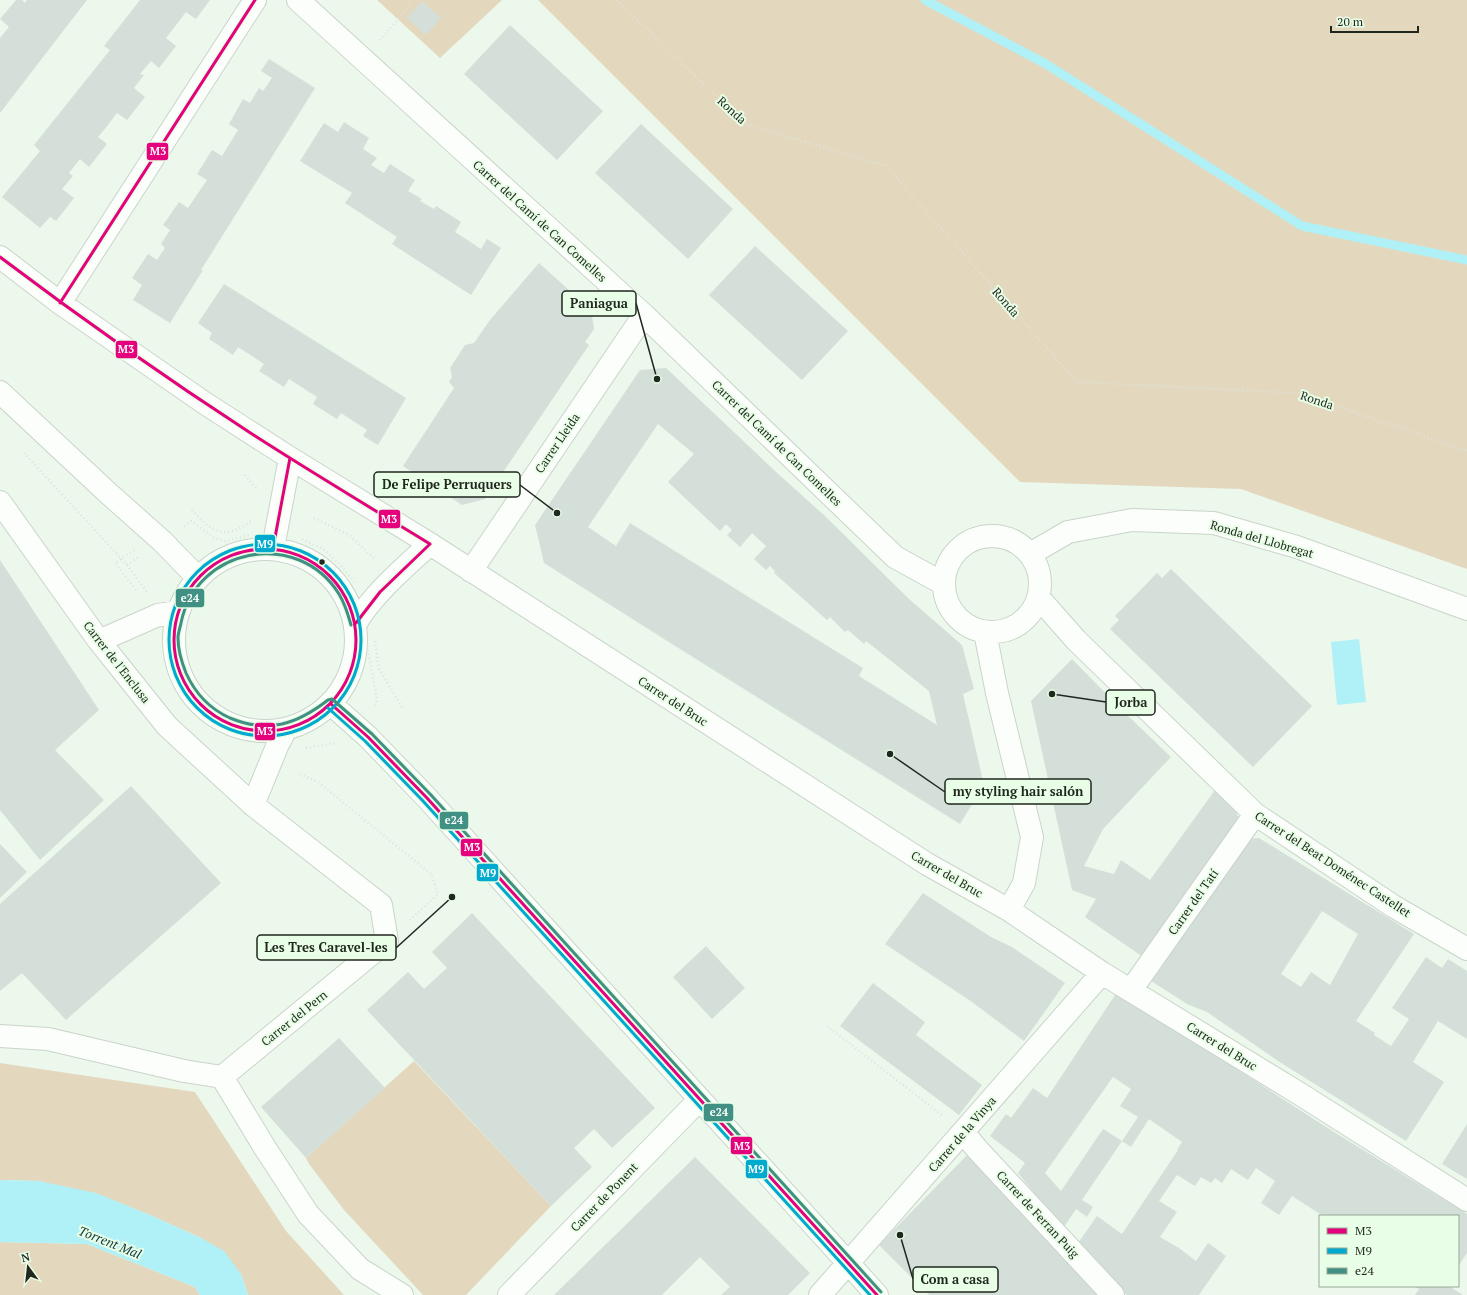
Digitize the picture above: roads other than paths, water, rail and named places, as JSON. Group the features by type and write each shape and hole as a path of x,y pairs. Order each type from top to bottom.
{"street":[{"path":"60,303 256,0"},
{"name":"Carrer del Camí de Can Comelles","path":"298,0 644,315 895,557 944,584"},
{"name":"Carrer del Bruc","path":"0,257 60,303 206,404 290,458 430,544 927,864 1009,910 1102,973 1300,1094 1467,1200"},
{"name":"Carrer Lleida","path":"471,571 644,315"},
{"path":"0,392 108,493 162,541 198,578"},
{"path":"274,542 290,458"},
{"name":"Carrer de l'Enclusa","path":"0,502 99,641 167,726 254,804"},
{"name":"Ronda del Llobregat","path":"1030,554 1068,532 1132,520 1214,523 1297,547 1467,609"},
{"path":"991,536 1006,538 1019,545 1030,554 1040,575 1041,586 1039,598 1031,613 1018,625 1002,632 985,632 968,626 955,616 946,600 944,584 946,569 953,556 964,546 977,539 991,536"},
{"path":"99,641 168,614 198,578 220,560 245,550 274,542 318,564 336,580 359,617 357,652 348,680 331,704 317,716 282,737 254,804"},
{"path":"359,617 380,592 430,544"},
{"name":"Carrer del Beat Doménec Castellet","path":"1039,598 1076,640 1255,814 1393,906 1467,949"},
{"path":"168,614 177,666 189,691 208,711 231,725 282,737"},
{"path":"985,632 997,693 1032,837 1024,883 1009,910"},
{"path":"331,704 368,737 427,798 847,1264 877,1295"},
{"name":"Carrer del Pern","path":"222,1077 387,941 381,905 254,804"},
{"name":"Carrer del Tatí","path":"1131,990 1255,814"},
{"name":"Carrer de la Vinya","path":"820,1295 1102,973"},
{"path":"0,1036 48,1039 184,1071 222,1077 265,1148 308,1214 360,1269 402,1295"},
{"name":"Carrer de Ponent","path":"509,1295 699,1100"},
{"name":"Carrer de Ferran Puig","path":"963,1132 1113,1295"}],"water":[{"path":"1359,639 1366,702 1337,705 1331,642"},
{"name":"Torrent Mal","path":"0,1180 39,1181 96,1193 201,1238 224,1251 241,1274 248,1295 200,1295 195,1287 87,1244 0,1242"}],"waterway":[{"path":"925,0 1046,64 1302,226 1467,260"}],"place":[{"name":"Paniagua","path":"657,379"},
{"name":"De Felipe Perruquers","path":"557,513"},
{"name":"Jorba","path":"1052,694"},
{"name":"my styling hair salón","path":"890,754"},
{"name":"Les Tres Caravel-les","path":"452,897"},
{"name":"Com a casa","path":"900,1235"}]}
